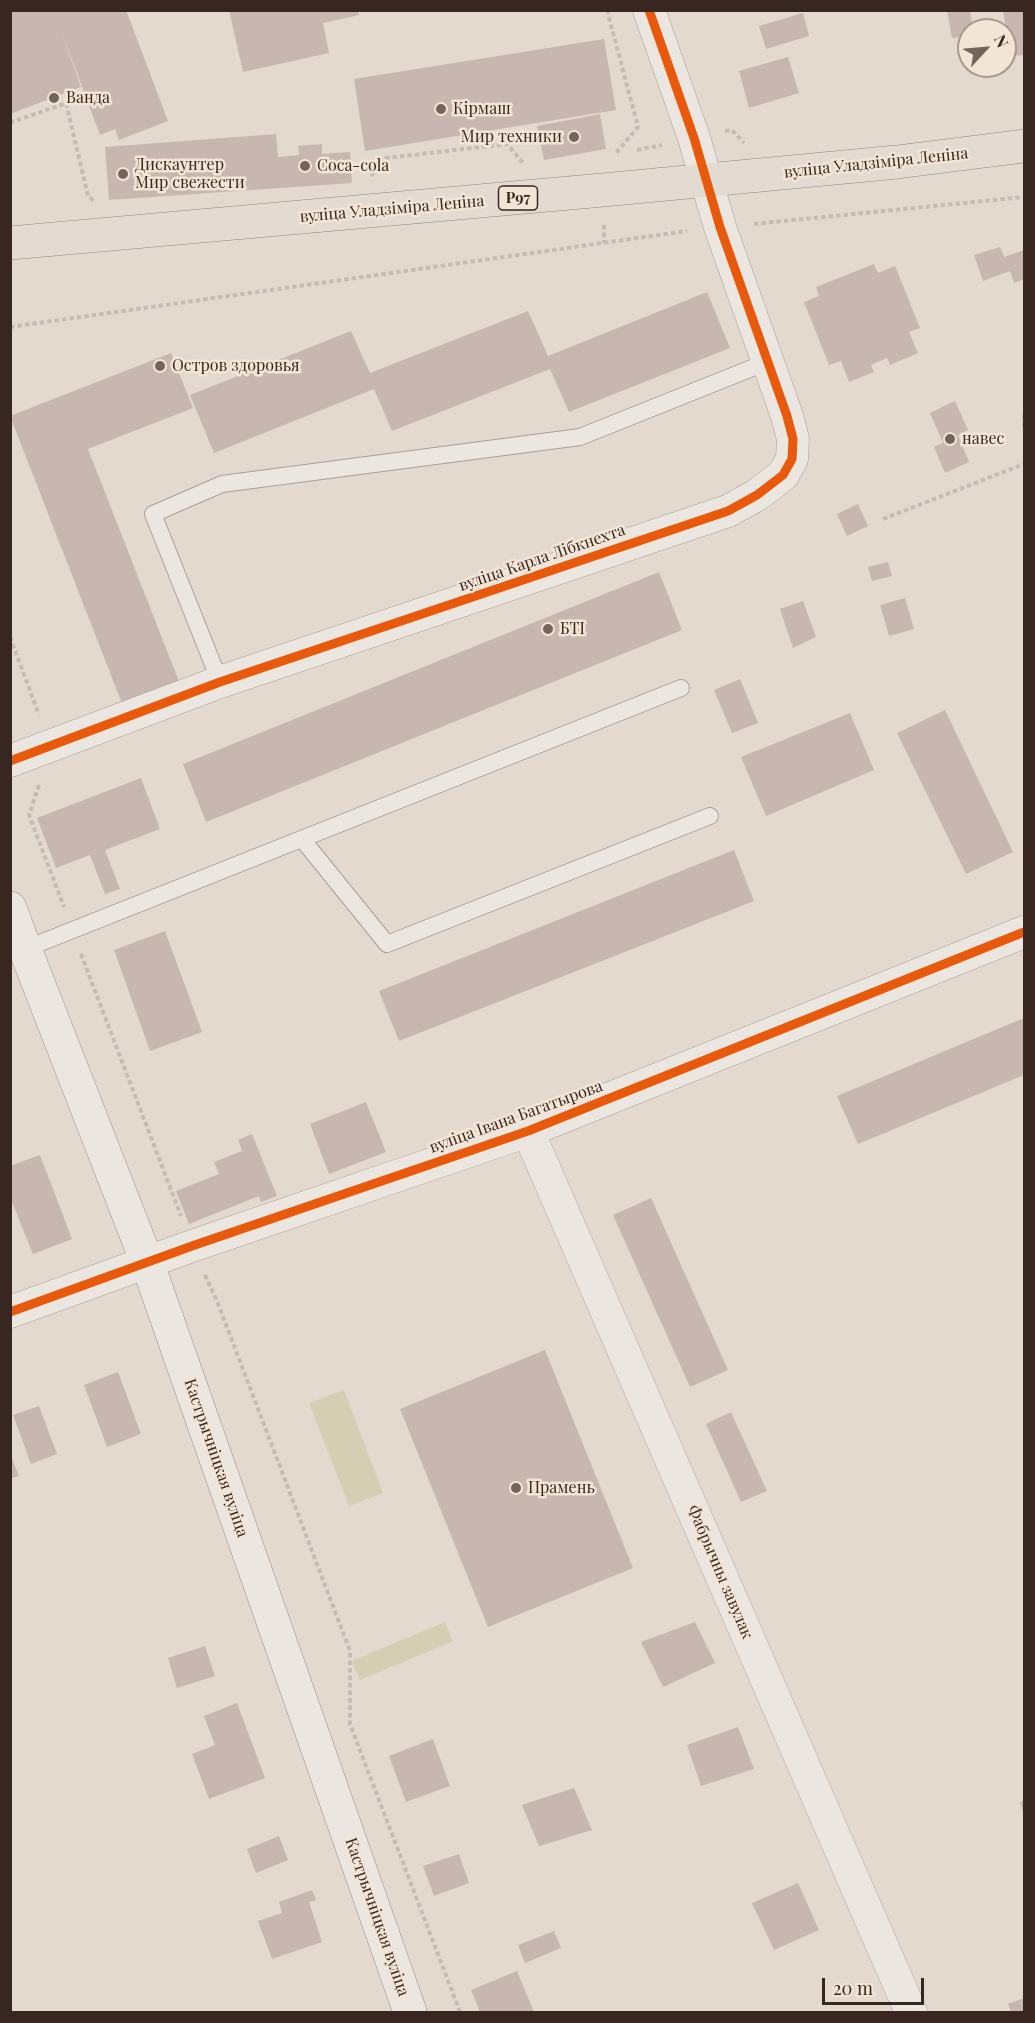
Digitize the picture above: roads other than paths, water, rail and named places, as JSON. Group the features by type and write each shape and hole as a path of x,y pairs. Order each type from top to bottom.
{"main road":[{"name":"вуліца Уладзіміра Леніна","path":"10,243 897,162 1024,146"},
{"name":"Кастрычніцкая вуліца","path":"10,908 147,1262 410,2013"}],"street":[{"name":"вуліца Карла Лібкнехта","path":"10,761 220,682 728,511 757,495 783,475 792,459 793,439 787,416 720,227 694,138 649,10"},
{"name":"вуліца Івана Багатырова","path":"10,1312 192,1246 528,1131 1024,932"},
{"name":"Фабрычны завулак","path":"528,1131 911,2013"}],"lane":[{"path":"220,682 153,514 222,484 580,437 767,362"},
{"path":"25,949 681,688"},
{"path":"302,839 387,944 710,816"}],"place":[{"name":"Ванда","path":"54,98"},
{"name":"Кірмаш","path":"441,109"},
{"name":"Мир техники","path":"574,137"},
{"name":"Coca-cola","path":"305,166"},
{"name":"Дискаунтер Мир свежести","path":"123,174"},
{"name":"Остров здоровья","path":"160,366"},
{"name":"навес","path":"950,439"},
{"name":"БТІ","path":"548,629"},
{"name":"Прамень","path":"516,1488"}]}
